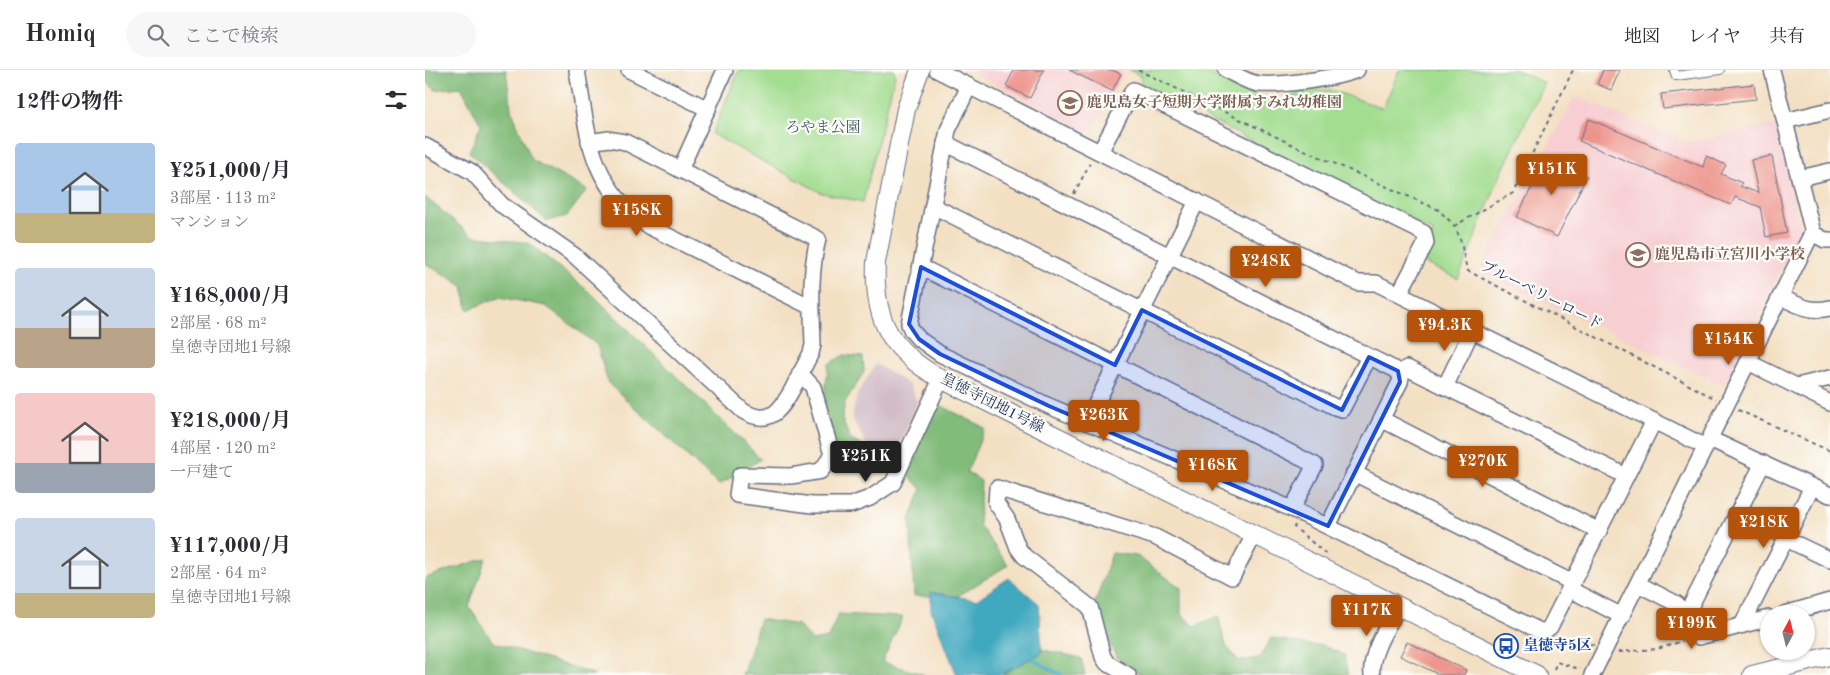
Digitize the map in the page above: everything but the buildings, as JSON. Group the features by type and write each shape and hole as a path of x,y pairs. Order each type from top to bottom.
{"street":[{"path":"577,70 589,142 601,176 611,193 634,217 648,226 811,307"},
{"path":"629,70 708,108"},
{"path":"680,170 725,70"},
{"name":"皇徳寺団地1号線","path":"920,70 906,109 876,262 875,282 881,317 888,332 907,357 941,379 1537,675"},
{"path":"937,70 1358,283 1376,283 1654,421 1763,464 1830,495"},
{"path":"1226,70 1259,84 1285,83 1347,74 1357,70"},
{"path":"1593,675 1597,648 1622,616 1812,233 1813,229 1772,70"},
{"path":"969,86 948,130 909,324 919,339 940,354 1049,406 1295,516 1327,526 1541,631 1551,627 1654,421"},
{"path":"1098,151 1133,90 1424,233 1427,244 1399,294"},
{"path":"1785,121 1830,110"},
{"path":"425,146 472,172 501,205 575,256 743,411 759,418 777,413 811,353 813,345 811,307 813,259 817,239 625,142 609,140 589,142"},
{"path":"945,143 1398,371 1400,382 1327,526"},
{"path":"1800,178 1830,171"},
{"path":"1087,422 1197,201"},
{"path":"933,206 1342,409 1369,357"},
{"path":"1812,233 1825,240 1830,240"},
{"path":"921,267 1315,465 1295,516"},
{"path":"1780,297 1806,309 1822,310 1830,308"},
{"path":"1445,387 1472,330"},
{"path":"1748,362 1830,403"},
{"path":"1399,374 1407,368 1627,476"},
{"path":"800,373 813,387 833,456 821,470 791,476 740,475 737,495 812,505 851,505 870,498 893,483 941,379"},
{"path":"1797,386 1830,378"},
{"path":"1381,419 1599,531"},
{"path":"1685,617 1763,464"},
{"path":"1354,473 1571,586 1622,616"},
{"path":"1742,625 1812,487"},
{"path":"1128,675 1107,663 1103,657 1090,607 1024,556 1018,548 1007,519 996,503 997,488 1155,537 1233,577 1255,534"},
{"path":"1785,539 1830,560"},
{"path":"1638,584 1677,604 1695,635 1699,637 1760,620"},
{"path":"1815,605 1830,601"},
{"path":"1372,675 1372,662 1376,651 1399,606"},
{"path":"1752,675 1830,656"}],"lane":[{"path":"1674,70 1676,76 1720,70"}],"path":[{"name":"ブルーベリーロード","path":"1138,70 1293,145 1439,210 1454,226 1461,242 1464,261 1468,271 1727,405 1830,451"},
{"path":"1454,226 1513,193 1573,70"},
{"path":"1069,206 1098,151"},
{"path":"1295,516 1294,527 1325,552 1327,556"},
{"path":"1587,652 1597,648"},
{"path":"1554,669 1557,662 1579,669 1583,661"}],"highlighted area":[{"path":"921,267 1115,365 1142,310 1342,410 1369,357 1398,371 1400,382 1328,526 1049,406 940,354 919,339 909,324"}],"shaded area":[{"name":"鹿児島女子短期大学附属すみれ幼稚園","path":"968,70 1118,70 1124,73 1091,133"},
{"name":"鹿児島市立宮川小学校","path":"1579,98 1678,139 1692,142 1772,124 1778,130 1799,229 1796,239 1724,386 1479,271 1573,100"},
{"path":"876,364 910,385 917,403 894,459 866,444 852,418 857,394"}],"green space":[{"path":"425,70 506,70 511,109 532,160 587,190 567,216 547,221 469,152 481,125 461,87 435,90 425,80"},
{"name":"ろやま公園","path":"739,70 894,70 895,75 863,202 822,193 712,134"},
{"path":"1129,70 1200,70 1280,107 1301,90 1331,90 1383,108 1399,70 1516,70 1544,83 1500,176 1458,279 1424,263 1433,232 1345,190 1140,83 1142,76"},
{"path":"425,197 472,236 529,243 593,295 761,459 719,485 608,383 597,345 546,306 499,297 468,310 463,286 425,263"},
{"path":"844,355 863,357 864,372 845,402 842,419 850,439 890,461 886,469 833,448 825,416 826,387 829,364"},
{"path":"938,404 985,428 967,472 981,481 979,525 1008,565 958,596 914,596 910,520 922,489 902,470"},
{"path":"1112,553 1137,556 1181,588 1181,614 1195,626 1218,616 1226,646 1239,661 1260,658 1271,638 1309,645 1322,645 1344,655 1348,675 1142,675 1117,658 1093,609"},
{"path":"486,558 469,607 493,642 596,675 425,675 425,578"},
{"path":"838,614 903,617 882,662 925,675 742,675 760,619 798,625 812,641 828,638"},
{"path":"1040,649 1081,658 1085,675 1002,675"}],"water":[{"path":"1009,578 1039,604 1042,653 1000,675 957,675 931,610 931,592 976,600"}],"waterway":[{"path":"1029,657 1061,675"}],"place":[{"name":"鹿児島女子短期大学附属すみれ幼稚園","path":"1070,103"},
{"name":"鹿児島市立宮川小学校","path":"1638,255"},
{"name":"皇徳寺5区","path":"1506,646"}]}
